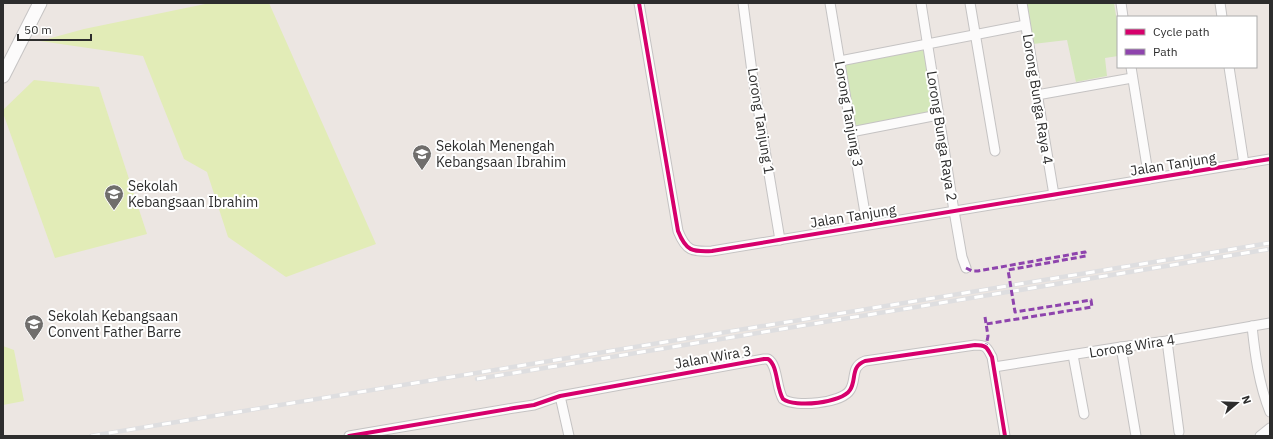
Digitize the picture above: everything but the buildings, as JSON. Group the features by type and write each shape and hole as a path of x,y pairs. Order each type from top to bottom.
{"main road":[{"path":"3,76 40,3"}],"street":[{"name":"Jalan Tanjung","path":"639,3 678,231 686,246 691,250 698,252 780,240 1270,159"},
{"name":"Lorong Tanjung 1","path":"743,3 752,72 780,240"},
{"name":"Lorong Tanjung 3","path":"830,3 867,225"},
{"name":"Lorong Bunga Raya 2","path":"921,3 954,211 962,257 966,268"},
{"path":"970,3 995,152"},
{"name":"Lorong Bunga Raya 4","path":"1022,3 1054,195"},
{"path":"1121,3 1123,16"},
{"path":"1220,3 1222,16"},
{"path":"840,61 1025,25"},
{"path":"1131,68 1149,179"},
{"path":"1230,68 1244,164"},
{"path":"1037,95 1132,78"},
{"path":"851,132 938,115"},
{"name":"Lorong Wira 4","path":"994,367 1270,323"},
{"path":"1252,326 1259,372 1265,400 1270,412"},
{"path":"1167,340 1179,432"},
{"name":"Jalan Wira 3","path":"350,436 521,407 560,396 768,359 773,364 779,390 783,399 792,403 807,404 836,399 848,393 851,389 859,363 982,345 986,346 992,358 1005,436"},
{"path":"1121,347 1136,436"},
{"path":"1073,355 1084,414"},
{"path":"560,396 569,436"},
{"path":"1260,436 1270,428"}],"green space":[{"path":"210,3 269,3 376,244 286,277 228,237 207,172 184,159 143,56 40,41 84,29"},
{"path":"1026,3 1114,3 1117,22 1117,56 1105,58 1107,76 1076,82 1067,40 1033,44"},
{"path":"924,50 934,112 856,128 845,64"},
{"path":"34,80 99,87 147,234 55,258 3,113 3,110"},
{"path":"3,346 14,350 24,401 3,405"}],"railway":[{"path":"91,436 1270,243"},
{"path":"477,379 1270,249"}],"marked path":[{"path":"966,268 972,271 978,271 1085,252 1086,256 1008,270 1015,312 1091,300 1092,307 986,324"},
{"path":"985,317 988,336 986,346"}],"cycle path":[{"path":"639,3 678,231 684,243 690,249 712,251 1270,159"},
{"path":"349,436 534,405 560,396 764,359 768,359 774,366 779,389 783,399 789,402 797,403 818,403 838,398 850,390 857,367 865,361 975,345 986,348 992,357 1005,436"}],"place":[{"name":"Sekolah Menengah Kebangsaan Ibrahim","path":"422,171"},
{"name":"Sekolah Kebangsaan Ibrahim","path":"114,211"},
{"name":"Sekolah Kebangsaan Convent Father Barre","path":"34,341"}]}
